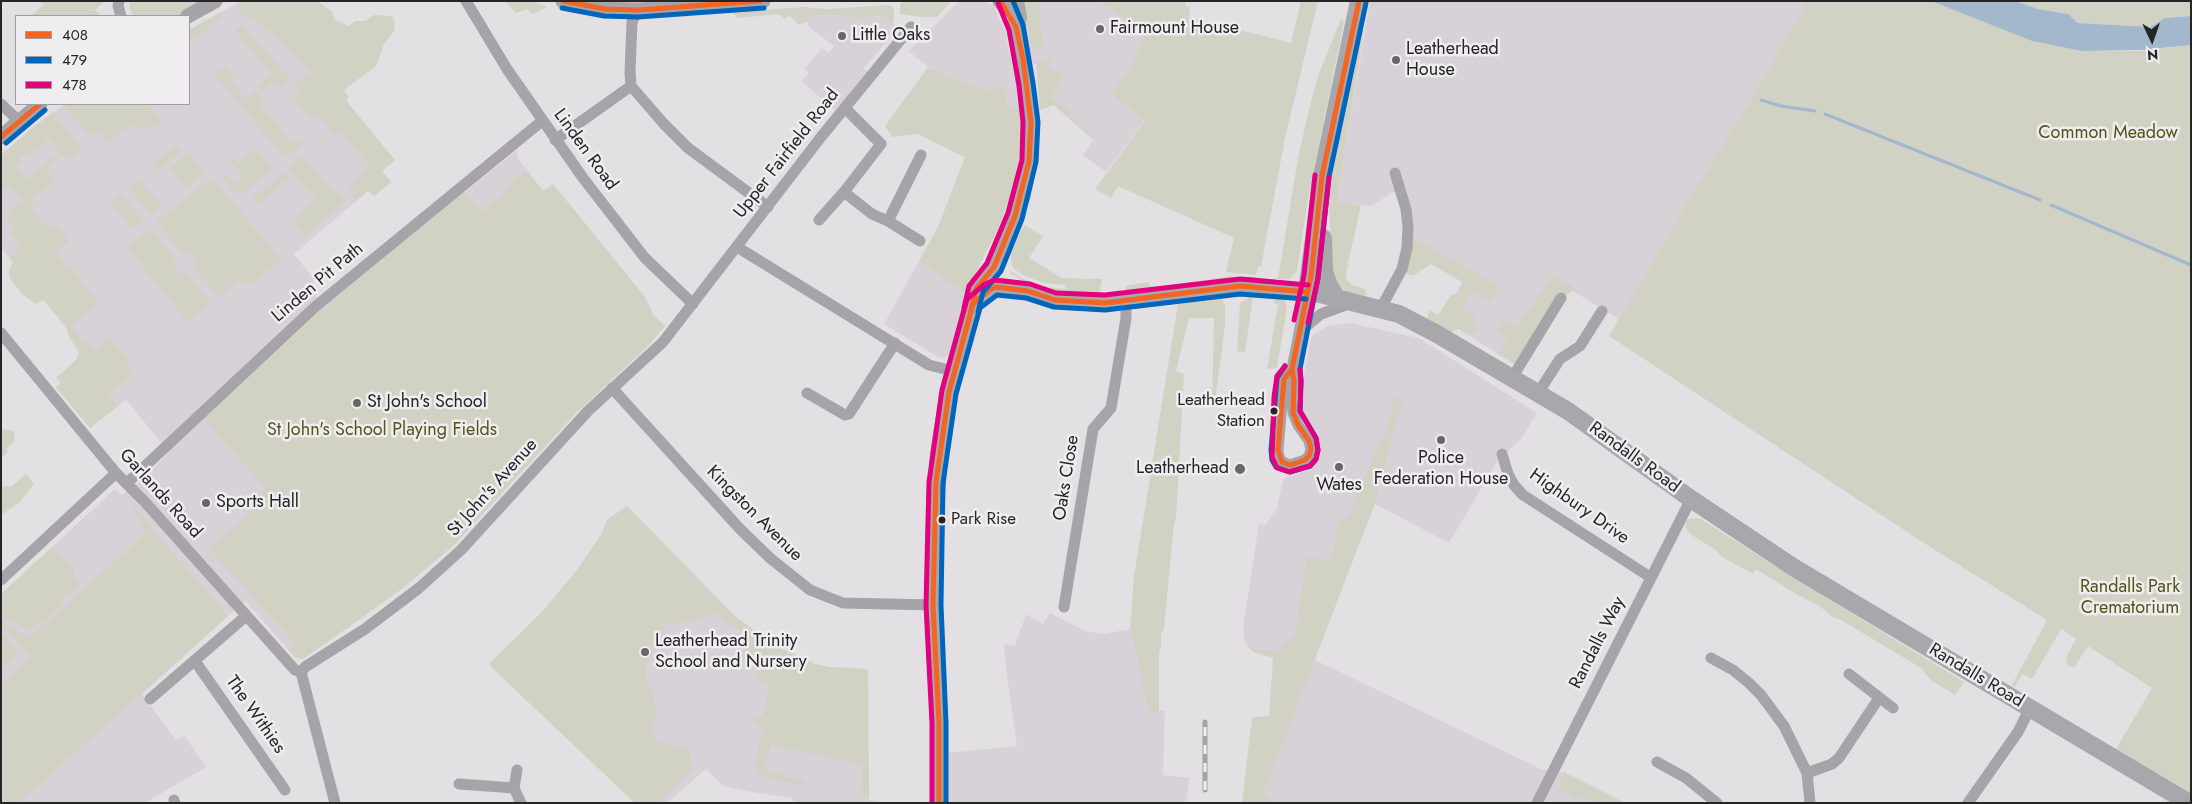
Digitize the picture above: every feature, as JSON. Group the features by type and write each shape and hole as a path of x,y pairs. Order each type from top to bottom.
{"main road":[{"path":"190,15 215,1"},
{"path":"563,1 605,9 638,10 763,1"},
{"path":"1307,292 1318,201 1359,1"},
{"path":"939,803 939,723 933,605 936,482 944,420 953,371 976,289 994,267 1021,198 1029,161 1031,122 1016,27 1018,17 1006,3"},
{"path":"1,137 39,105"},
{"path":"1318,201 1322,221 1324,271 1329,286 1345,300"},
{"name":"Randalls Road","path":"998,256 999,265 1003,272 1028,291"},
{"name":"Randalls Road","path":"973,304 989,290 996,287 1028,291 1055,300 1070,302 1126,302 1240,286 1307,292 1381,308 1414,321 1538,393 1582,421 1691,499 1793,567 2189,803"}],"street":[{"path":"120,1 118,6 121,15"},
{"name":"Linden Road","path":"466,1 555,140 645,258 692,304"},
{"path":"638,10 632,22 631,86 688,148 768,206"},
{"name":"Upper Fairfield Road","path":"692,304 845,108 912,27"},
{"path":"555,140 631,86"},
{"path":"1,104 19,121"},
{"path":"819,220 844,192 881,144 845,108"},
{"name":"Linden Pit Path","path":"126,483 316,306 542,121"},
{"path":"888,221 921,155"},
{"path":"1381,308 1402,269 1407,248 1408,228 1406,209 1395,173"},
{"path":"844,192 872,214 888,221 920,241"},
{"path":"737,247 929,365 953,371"},
{"path":"1292,369 1284,379 1278,450 1278,457 1282,462 1290,465 1305,460 1309,456 1311,449 1309,441 1298,425 1293,413 1292,401 1294,381 1292,369 1307,292"},
{"path":"1512,378 1561,298"},
{"path":"1299,332 1321,314 1345,300"},
{"name":"Oaks Close","path":"1064,607 1093,429 1111,408 1126,318 1126,302"},
{"name":"St John's Avenue","path":"301,672 365,629 420,588 460,550 550,451 612,388 663,342 692,304"},
{"path":"1538,393 1560,359 1580,346 1602,311"},
{"name":"Garlands Road","path":"1,333 116,473 295,670 301,672"},
{"path":"807,393 845,415 849,414 895,343"},
{"name":"Kingston Avenue","path":"612,388 740,529 770,558 810,590 843,603 933,605"},
{"name":"Highbury Drive","path":"1502,454 1514,486 1524,495 1650,577"},
{"path":"1,580 116,473"},
{"name":"Randalls Way","path":"1537,803 1691,499"},
{"path":"150,699 246,616"},
{"path":"1711,658 1733,670 1761,696 1784,726 1807,773 1810,803"},
{"name":"The Withies","path":"195,661 285,790"},
{"path":"301,672 335,803"},
{"path":"1849,674 1893,708"},
{"path":"1807,773 1832,764 1839,758 1879,698"},
{"path":"1984,803 1971,799 2023,724 2030,708"},
{"path":"1657,762 1686,778 1717,803"},
{"path":"517,770 514,788 521,803"},
{"path":"459,784 514,788"}],"shaded area":[{"name":"St John's School","path":"241,1 264,1 395,160 382,171 391,182 374,196 368,191 294,254 313,278 316,295 325,306 517,150 517,157 543,191 553,184 645,297 654,316 665,326 645,349 576,413 455,544 403,588 356,622 303,659 296,658 245,601 142,694 176,740 184,735 206,767 145,803 1,803 1,594 115,489 122,495 141,481 169,452 126,400 90,428 56,387 61,383 56,378 77,360 79,353 67,333 67,329 1,248 1,155 31,128 64,105 190,105 190,29"},
{"path":"959,1 984,1 993,5 1005,31 1020,106 1007,107 1005,87 982,89 927,66 909,51"},
{"path":"1020,1 1099,1 1143,32 1142,41 1130,69 1113,93 1116,98 1145,120 1106,172 1083,155 1093,140 1054,105 1040,110 1036,64 1031,65"},
{"path":"1370,1 1807,1 1756,91 1698,184 1619,319 1573,291 1573,286 1554,274 1498,354 1452,325 1482,278 1413,238 1406,191 1393,192 1372,206 1337,201"},
{"path":"807,15 861,18 884,16 896,26 895,32 863,69 868,71 836,111 801,81 809,73 805,69 822,48 828,53 834,46 808,26"},
{"path":"919,261 969,295 952,356 940,358 884,324"},
{"path":"1350,323 1419,338 1537,413 1521,439 1498,460 1449,543 1375,504 1313,659 1541,769 1564,772 1625,803 1260,803 1313,660 1253,652 1245,643 1243,628 1259,524 1265,525 1277,508 1283,479 1308,470 1318,458 1320,445 1318,438 1302,419 1298,405 1313,335 1328,326"},
{"name":"Leatherhead Trinity School and Nursery","path":"627,506 735,616 777,646 815,664 829,667 868,669 869,800 886,803 796,803 791,798 723,786 706,769 667,803 635,803 489,664 542,612 577,570 601,535 607,520"},
{"path":"1050,613 1085,631 1104,634 1130,629 1149,712 1165,710 1163,775 1189,778 1186,803 947,803 947,753 1017,746 1004,644 1015,646 1026,614 1043,624"}],"green space":[{"path":"39,1 105,1 95,10 100,15 32,15 43,5"},
{"path":"131,1 208,1 182,15 133,15 129,7"},
{"path":"241,1 317,1 332,11 335,20 349,26 355,21 365,21 374,15 392,16 395,23 394,31 384,44 376,66 344,90 349,97 346,101 395,160 382,171 391,182 374,196 368,190 356,201 347,189 370,166 342,135 332,133 318,115 312,120 293,99 300,93 294,86 310,71 279,40 252,18 240,14 238,3"},
{"path":"505,1 531,1 547,7 533,14 527,9 516,13"},
{"path":"903,1 948,1 949,4 937,17 921,17 900,14 900,5"},
{"path":"1023,1 1034,1 1040,5 1040,30 1044,45 1042,49 1037,50 1032,47"},
{"path":"1099,1 1186,1 1185,6 1190,7 1189,17 1291,43 1301,1 1318,1 1285,138 1261,267 1258,267 1256,275 1226,272 1234,238 1118,186 1111,198 1095,189 1145,121 1116,98 1113,92 1130,69 1142,41 1143,32"},
{"path":"1807,1 1931,1 2032,41 2082,51 2140,51 2191,45 2191,796 2116,749 2152,688 2088,646 2074,668 2067,664 2066,657 2076,639 2061,629 2032,679 2023,674 2014,687 2012,685 2047,620 1927,545 1609,336 1698,184 1756,91"},
{"path":"2016,1 2191,1 2191,16 2165,18 2150,27 2078,23 2068,14 2038,9"},
{"path":"890,5 894,9 894,20 892,23 884,16 861,18 807,15 808,21 799,25 789,15 785,19 779,14 738,18 732,12 805,7 825,9"},
{"path":"221,12 223,15 195,40 190,38 190,29"},
{"path":"1341,19 1344,22 1308,198 1297,271 1290,279 1278,279 1298,158 1309,109 1318,76"},
{"path":"242,25 290,79 283,85 277,88 272,83 262,91 258,86 271,74 235,31"},
{"path":"1361,30 1364,31 1337,201 1361,205 1346,273 1347,280 1352,285 1365,289 1367,295 1353,296 1334,283 1329,266 1332,261 1328,197"},
{"path":"1052,61 1049,67 1064,76 1051,97 1072,112 1069,116 1090,132 1088,135 1054,105 1040,110 1036,63"},
{"path":"226,66 234,75 230,79 245,98 256,90 263,99 259,103 293,144 299,140 302,144 285,158 215,75"},
{"path":"928,67 982,89 1005,87 1007,107 1020,106 1022,142 1016,181 998,229 965,293 919,261 938,227 965,157 917,134 892,137 885,126"},
{"path":"63,105 149,105 162,120 160,125 138,130 133,124 106,142 99,133 89,135"},
{"path":"53,112 79,145 80,150 73,159 69,154 65,158 61,157 58,154 60,152 47,137 42,141 45,144 28,157 25,154 20,158 22,162 17,167 27,179 55,156 58,159 46,169 55,180 31,200 34,204 29,207 50,230 56,225 69,241 55,253 68,269 70,267 99,303 71,326 84,342 87,340 95,350 110,338 129,360 126,363 133,373 108,394 118,406 90,428 56,387 61,383 56,378 77,359 79,353 67,333 67,329 44,300 35,304 22,294 9,277 9,270 13,262 10,258 19,248 16,245 19,242 11,233 15,230 7,220 12,216 8,211 21,200 10,187 7,190 1,186 1,155"},
{"path":"176,145 181,151 158,171 153,164"},
{"path":"255,149 273,169 243,193 236,194 220,175 221,171 231,182 239,183 241,174 230,161 234,158 238,163"},
{"path":"186,154 190,154 203,172 185,188 169,168"},
{"path":"303,156 334,192 337,190 346,201 304,236 295,225 299,221 295,217 316,198 288,169"},
{"path":"284,172 290,178 258,205 252,198"},
{"name":"St John's School Playing Fields","path":"528,172 543,191 553,184 645,297 654,316 665,326 645,349 576,413 455,544 403,588 303,659 296,658 288,650 296,644 209,549 253,509 250,502 265,487 204,419 325,306 464,192 483,211 502,195 515,178"},
{"path":"139,180 162,206 151,215 129,188"},
{"path":"209,180 214,180 280,258 279,262 253,283 238,282 218,298 193,266 196,263 187,251 183,254 156,222"},
{"path":"121,194 143,221 133,229 111,203"},
{"path":"1024,225 1043,236 1029,258 1062,278 1102,279 1099,293 1094,297 1067,295 1028,284 1010,273 1011,271 1021,278 1045,287 1066,289 1065,285 1044,283 1025,276 1014,269 1011,263 1011,252"},
{"path":"150,229 176,260 172,264 182,275 186,272 211,303 191,320 186,320 127,247"},
{"path":"1413,238 1496,284 1497,293 1490,301 1472,293 1463,308 1476,317 1472,324 1478,328 1473,334 1467,334 1459,329 1447,333 1426,321 1430,310 1438,315 1451,295 1456,294 1462,282 1431,264 1413,276 1405,273"},
{"path":"1554,274 1573,286 1573,291 1567,295 1560,292 1514,364 1498,354 1508,339 1497,331 1504,320 1516,327"},
{"path":"1231,276 1235,280 1125,296 1126,286 1148,282 1152,288"},
{"path":"1253,295 1245,352 1237,351 1240,303"},
{"path":"1275,296 1284,300 1287,308 1277,368 1267,369 1278,304 1274,303"},
{"path":"1218,298 1222,300 1225,306 1225,326 1214,408 1212,408 1214,318 1189,318 1176,371 1184,374 1176,520 1174,522 1164,629 1161,632 1161,647 1159,651 1159,711 1149,713 1130,629 1134,576 1178,304"},
{"path":"1395,396 1403,397 1375,503 1264,792 1273,803 1242,803 1252,717 1269,716 1273,658 1253,652 1248,647 1275,652 1295,634 1307,557 1328,560 1332,557 1339,521 1349,515 1376,450 1385,435"},
{"path":"1,429 14,431 15,441 6,449 8,452 1,458"},
{"path":"26,474 34,484 20,502 1,515 1,487 12,486"},
{"path":"133,506 228,616 19,803 1,803 1,684 30,657 1,624 1,619 6,625 30,637 144,535 143,524 133,512"},
{"name":"Leatherhead Trinity School and Nursery","path":"627,506 735,616 777,646 815,664 829,667 868,669 869,800 860,792 863,774 861,767 854,763 771,745 765,771 807,781 803,786 759,776 755,770 760,738 765,734 754,720 754,717 763,715 770,684 756,681 757,669 745,651 746,635 729,625 715,613 688,622 669,624 652,637 652,657 646,666 647,685 654,694 653,698 658,713 651,736 659,742 688,748 693,769 659,803 635,803 492,668 489,664 542,612 577,570 601,535 607,520"},
{"path":"1691,518 1701,519 1964,682 1955,695 1931,680 1921,668 1833,617 1818,605 1796,594 1756,569 1753,574 1722,557 1716,550 1690,534 1686,528 1686,521"},
{"path":"53,546 75,568 73,575 81,583 70,595 65,596 61,600 61,605 31,631 10,622 1,614 1,594"},
{"path":"1,633 19,653 1,669"},
{"path":"1564,772 1625,803 1596,803 1581,796 1576,801 1560,789 1560,782"}],"water":[{"path":"1931,1 2016,1 2038,9 2068,14 2078,23 2150,27 2165,18 2191,16 2191,45 2140,50 2082,51 2032,41"}],"waterway":[{"path":"1761,100 1781,106 1815,111"},
{"path":"1825,114 2040,200"},
{"path":"2051,205 2191,265"}],"railway":[{"path":"1205,722 1205,790"}],"transit line":[{"name":"408","path":"564,1 605,9 638,10 760,1"},
{"name":"408","path":"971,310 976,289 994,267 1015,216 1029,161 1031,122 1023,59 1016,27 1000,1"},
{"name":"479","path":"978,312 983,292 1001,271 1022,219 1036,162 1038,122 1033,83 1023,25 1013,1"},
{"name":"408","path":"1292,369 1311,276 1322,176 1359,1"},
{"name":"478","path":"964,308 969,286 987,263 1008,213 1022,160 1023,122 1019,85 1009,30 998,3"},
{"name":"479","path":"1285,366 1277,378 1271,450 1272,460 1276,467 1290,472 1310,466 1316,459 1318,450 1316,438 1300,411 1300,369 1318,278 1329,177 1366,3"},
{"name":"479","path":"562,8 604,16 638,17 764,8"},
{"name":"408","path":"1,137 39,105"},
{"name":"479","path":"6,143 45,110"},
{"name":"478","path":"1294,320 1304,275 1315,175"},
{"name":"478","path":"1318,277 1329,177"},
{"name":"478","path":"1308,323 1318,278"},
{"name":"478","path":"932,803 932,723 926,605 929,482 942,390 967,299 985,284 995,280 1030,284 1056,293 1105,295 1240,279 1308,285"},
{"name":"408","path":"939,803 939,723 933,605 936,482 949,392 973,304 989,290 996,287 1028,291 1055,300 1105,303 1240,286 1307,292"},
{"name":"479","path":"946,803 946,723 941,605 943,483 956,394 980,308 997,295 1026,298 1054,307 1105,310 1240,294 1306,299"},
{"name":"478","path":"1285,366 1277,376 1274,397 1272,457 1277,468 1289,472 1310,466 1316,459 1318,450 1316,438 1300,411 1300,369"},
{"name":"408","path":"1292,369 1294,381 1293,413 1298,425 1309,441 1311,449 1309,456 1305,460 1290,465 1282,462 1278,450 1284,379 1292,369"}],"place":[{"name":"Fairmount House","path":"1100,29"},
{"name":"Little Oaks","path":"842,36"},
{"name":"Leatherhead House","path":"1396,60"},
{"name":"St John's School","path":"357,403"},
{"name":"Leatherhead Station","path":"1274,411"},
{"name":"Police Federation House","path":"1441,440"},
{"name":"Wates","path":"1339,467"},
{"name":"Leatherhead","path":"1240,469"},
{"name":"Sports Hall","path":"206,503"},
{"name":"Park Rise","path":"942,520"},
{"name":"Leatherhead Trinity School and Nursery","path":"645,652"}],"park label":[{"name":"Common Meadow","path":"2108,134"},
{"name":"Randalls Park Crematorium","path":"2130,598"}]}
